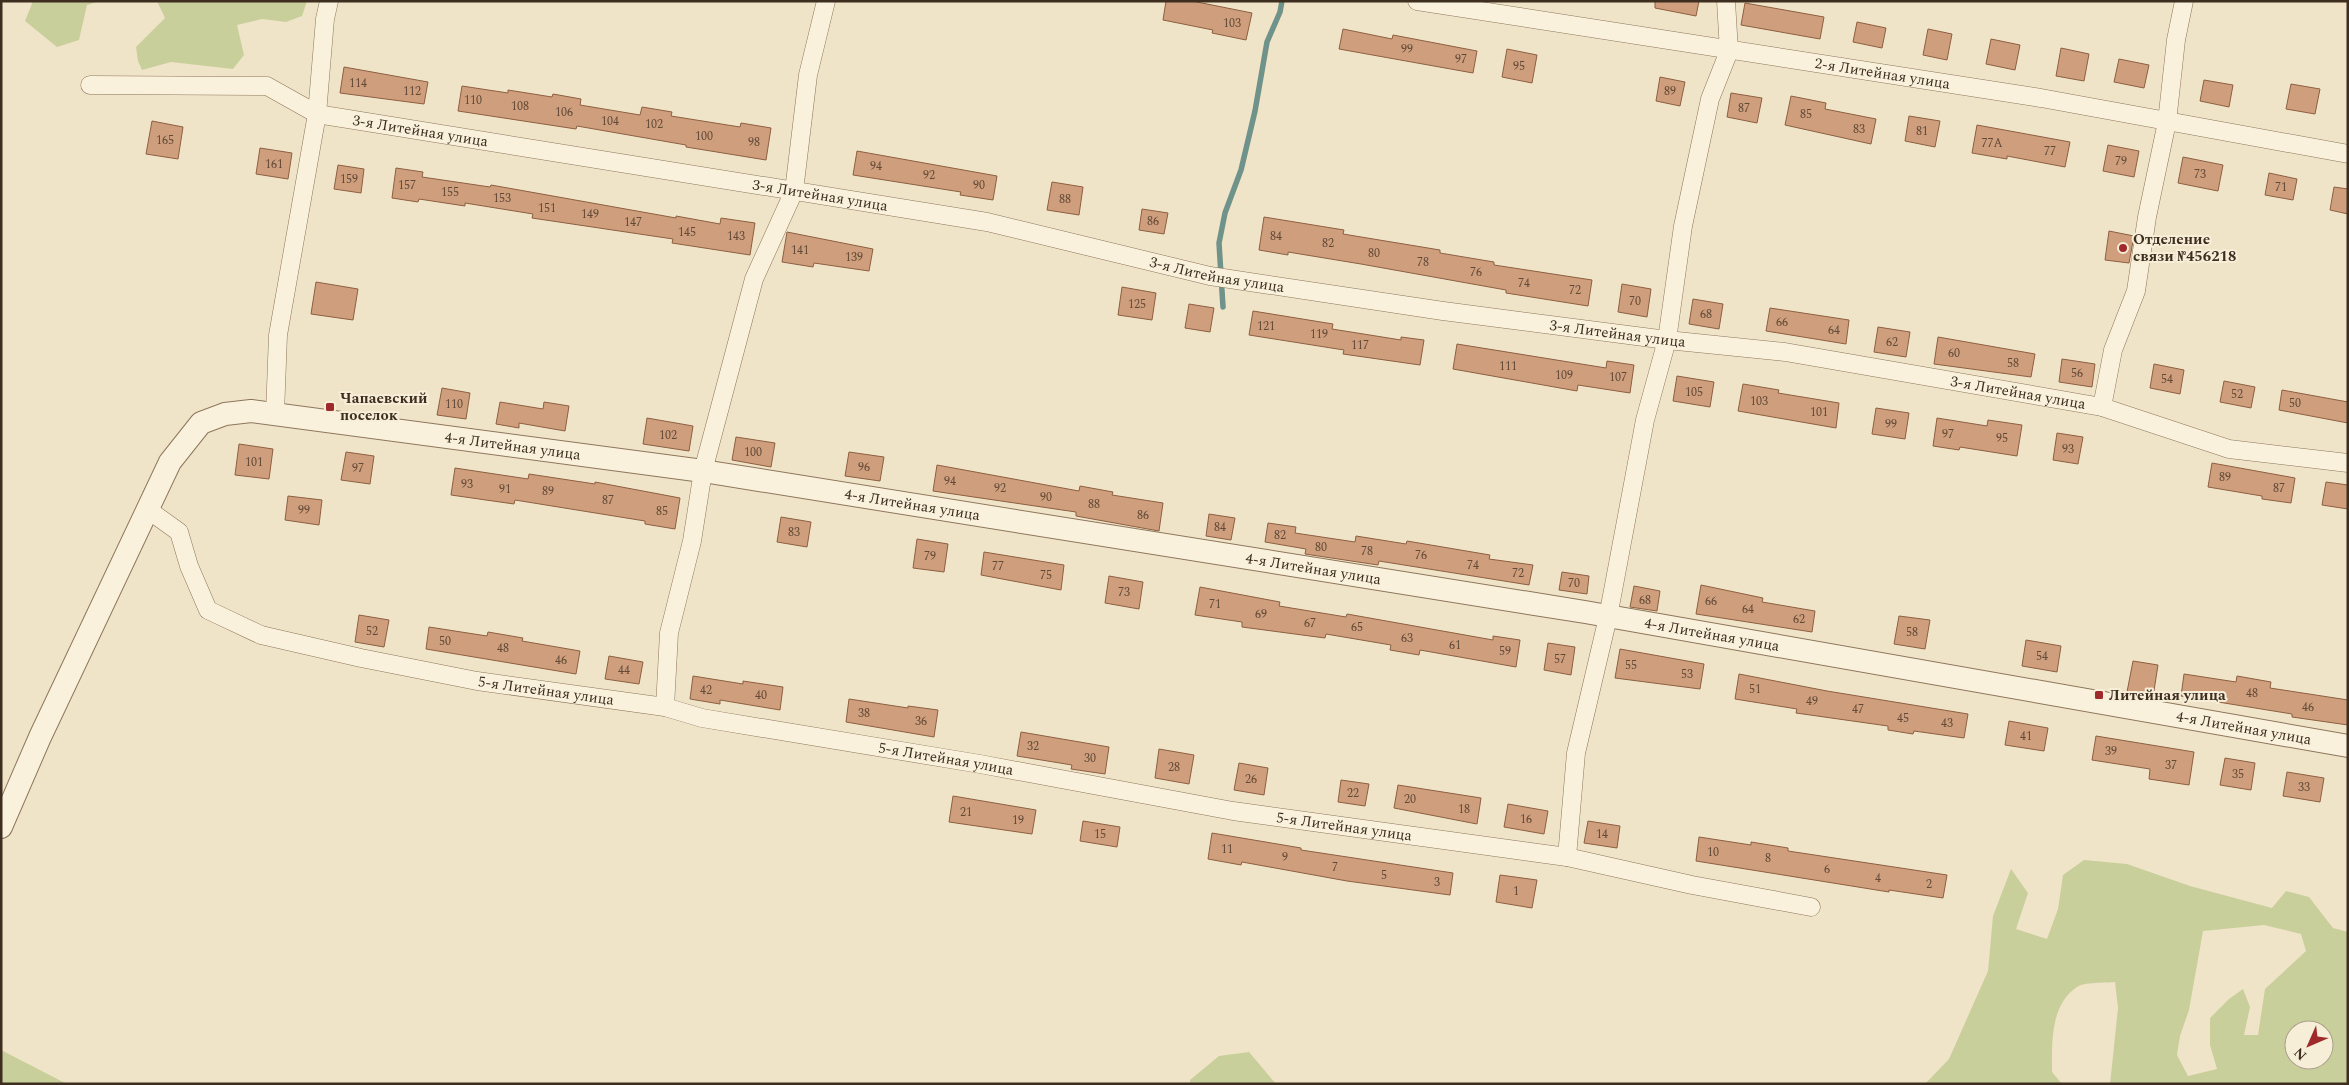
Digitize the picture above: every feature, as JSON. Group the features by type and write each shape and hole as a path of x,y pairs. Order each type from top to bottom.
{"street":[{"path":"275,414 278,334 317,114 325,19 329,1"},
{"path":"665,707 669,634 692,541 703,471 754,278 794,191 808,75 826,1"},
{"name":"2-я Литейная улица","path":"1417,1 2041,98 2348,154"},
{"path":"1567,857 1576,753 1608,617 1645,420 1667,340 1683,226 1710,99 1729,51 1726,1"},
{"path":"2102,407 2113,350 2136,291 2147,217 2167,122 2176,40 2184,1"},
{"name":"3-я Литейная улица","path":"90,85 267,86 317,114 987,222 1210,276 1443,311 1667,340 1785,352 2102,407 2229,449 2348,463"},
{"name":"4-я Литейная улица","path":"1,827 40,737 146,509 170,462 201,423 225,414 251,411 703,471 1608,617 2348,746"},
{"name":"5-я Литейная улица","path":"146,509 179,532 189,566 208,610 261,635 361,658 477,681 665,707 702,718 980,764 1233,811 1567,857 1692,885 1811,908"}],"green space":[{"path":"33,1 100,1 87,5 79,40 57,47 25,21"},
{"path":"157,1 307,1 302,16 286,22 262,19 237,25 244,55 233,69 171,62 142,70 138,61 136,47 165,18"},
{"path":"2084,860 2127,864 2190,886 2272,908 2286,891 2309,897 2333,928 2348,932 2348,1084 2110,1084 2118,1008 2115,982 2080,985 2068,995 2062,1004 2054,1025 2052,1072 2062,1084 1925,1084 1949,1059 1988,971 1993,916 2011,869 2028,893 2016,929 2047,939 2058,909 2063,875","holes":["2264,925 2301,934 2306,951 2265,989 2258,1035 2244,1035 2250,1007 2243,989 2229,999 2210,1018 2210,1045 2217,1069 2188,1076 2177,1055 2180,1036 2189,1010 2203,931"]},
{"path":"1,1050 67,1084 1,1084"},
{"path":"1249,1052 1276,1084 1190,1084 1190,1080 1219,1056"}],"building":[{"path":"1166,1 1192,1 1252,13 1246,40 1212,33 1213,30 1163,20"},
{"path":"1655,1 1699,1 1696,16 1655,8"},
{"path":"1745,3 1824,17 1820,39 1741,25"},
{"path":"1857,22 1886,28 1882,48 1853,42"},
{"path":"1343,29 1392,39 1393,35 1477,51 1473,73 1339,49"},
{"path":"1928,29 1952,34 1947,60 1923,55"},
{"path":"1991,39 2020,45 2015,70 1986,64"},
{"path":"2061,48 2089,54 2084,81 2056,76"},
{"path":"1507,49 1537,55 1532,83 1502,77"},
{"path":"2119,59 2149,65 2144,88 2114,82"},
{"path":"344,67 428,82 424,104 340,93"},
{"path":"1660,77 1685,82 1680,106 1656,101"},
{"path":"2204,80 2233,85 2229,107 2200,101"},
{"path":"2291,84 2320,89 2315,114 2286,109"},
{"path":"462,86 508,93 508,90 552,97 553,94 581,99 580,105 640,115 642,107 672,112 671,116 740,127 741,123 771,128 766,160 577,126 576,129 458,111"},
{"path":"1731,93 1762,98 1757,123 1727,117"},
{"path":"1791,96 1826,103 1825,109 1876,119 1871,144 1785,125"},
{"path":"1909,116 1940,121 1935,147 1905,141"},
{"path":"152,121 183,127 178,159 146,154"},
{"path":"1977,125 2070,142 2065,167 2007,156 2007,159 1972,153"},
{"path":"2108,145 2139,151 2134,177 2103,171"},
{"path":"260,148 292,153 288,179 256,174"},
{"path":"857,151 997,176 993,200 960,195 961,192 853,175"},
{"path":"2183,157 2223,165 2218,191 2178,183"},
{"path":"338,165 364,169 361,193 334,189"},
{"path":"396,168 423,172 422,177 490,187 491,185 676,218 676,216 720,224 721,218 755,223 750,255 672,243 673,239 532,218 533,214 465,203 465,206 419,199 418,202 392,198"},
{"path":"2269,173 2297,179 2293,200 2265,195"},
{"path":"1052,182 1083,187 1079,215 1047,210"},
{"path":"2334,187 2348,189 2348,214 2330,210"},
{"path":"1142,209 1168,213 1164,234 1139,230"},
{"path":"1264,217 1344,230 1343,234 1440,250 1440,253 1494,262 1494,265 1592,280 1588,306 1506,293 1506,290 1361,264 1288,252 1288,255 1259,250"},
{"name":"Отделение связи №456218","path":"2109,231 2134,236 2129,263 2105,260"},
{"path":"787,232 873,249 869,271 814,263 813,267 782,262"},
{"path":"316,282 358,289 353,320 311,314"},
{"path":"1622,284 1651,289 1647,317 1618,312"},
{"path":"1122,287 1156,293 1152,320 1118,315"},
{"path":"1693,299 1723,304 1719,329 1689,324"},
{"path":"1189,304 1214,308 1210,332 1185,328"},
{"path":"1770,308 1849,320 1846,344 1766,331"},
{"path":"1253,311 1333,324 1332,329 1401,340 1401,337 1424,340 1420,365 1343,354 1344,350 1249,335"},
{"path":"1878,327 1910,332 1906,357 1874,352"},
{"path":"1938,337 2035,354 2031,377 1934,364"},
{"path":"1457,344 1606,368 1607,361 1634,365 1630,393 1578,385 1577,391 1453,369"},
{"path":"2062,359 2095,364 2092,387 2059,382"},
{"path":"2154,364 2184,370 2180,394 2150,388"},
{"path":"1677,376 1714,382 1710,407 1673,401"},
{"path":"2224,381 2255,387 2251,408 2220,402"},
{"path":"1743,384 1779,390 1778,393 1839,403 1836,428 1738,411"},
{"path":"442,388 470,393 466,419 437,415"},
{"path":"2282,390 2348,402 2348,423 2279,410"},
{"path":"500,402 543,409 544,402 569,406 565,431 519,423 519,428 496,424"},
{"path":"1876,408 1909,413 1905,439 1872,434"},
{"path":"647,418 693,426 689,451 643,444"},
{"path":"1937,418 1987,426 1988,420 2022,425 2017,456 1960,447 1959,450 1933,446"},
{"path":"2057,433 2083,437 2078,464 2053,460"},
{"path":"736,437 775,443 771,467 732,460"},
{"path":"239,444 273,449 269,479 235,475"},
{"path":"346,452 374,456 370,484 341,480"},
{"path":"849,452 884,457 880,481 845,476"},
{"path":"2212,463 2295,478 2291,503 2262,499 2262,496 2208,487"},
{"path":"937,465 1079,491 1080,486 1113,492 1112,495 1163,503 1159,531 1076,516 1076,512 933,491"},
{"path":"455,468 528,479 529,474 595,484 595,482 680,498 675,529 645,524 645,521 515,500 514,504 451,495"},
{"path":"2326,482 2348,485 2348,509 2322,505"},
{"path":"288,496 322,500 319,525 285,520"},
{"path":"1209,514 1235,518 1231,540 1206,536"},
{"path":"781,517 811,522 807,547 777,542"},
{"path":"1268,523 1296,527 1295,533 1355,542 1356,536 1406,544 1407,541 1490,555 1489,559 1533,565 1529,585 1379,561 1378,565 1305,554 1306,549 1265,542"},
{"path":"917,539 948,544 944,572 913,568"},
{"path":"984,552 1064,565 1061,590 981,575"},
{"path":"1562,572 1589,576 1587,594 1559,590"},
{"path":"1109,576 1143,582 1139,609 1105,603"},
{"path":"1701,585 1763,598 1762,602 1815,611 1812,632 1696,614"},
{"path":"1634,586 1660,591 1657,611 1630,607"},
{"path":"1200,587 1280,602 1279,606 1346,617 1347,614 1493,640 1493,636 1520,640 1516,667 1420,650 1419,655 1390,650 1391,645 1326,634 1325,638 1242,627 1242,622 1195,615"},
{"path":"359,615 389,620 384,647 355,642"},
{"path":"1899,616 1930,620 1925,649 1894,644"},
{"path":"429,627 487,636 488,632 523,638 522,641 580,651 576,674 426,649"},
{"path":"2026,640 2061,646 2057,672 2022,666"},
{"path":"1548,643 1575,647 1571,675 1544,670"},
{"path":"1620,649 1704,664 1700,689 1615,678"},
{"path":"609,656 643,662 639,684 605,679"},
{"path":"2133,661 2158,665 2153,697 2127,692"},
{"path":"1739,674 1827,691 1968,714 1964,738 1914,731 1913,734 1888,730 1888,726 1796,713 1797,709 1735,699"},
{"path":"2184,674 2236,682 2237,676 2271,682 2270,688 2348,700 2348,725 2292,717 2292,714 2181,696"},
{"path":"693,676 743,684 743,681 783,687 780,710 720,700 720,704 690,699"},
{"path":"849,699 908,708 908,706 938,710 934,737 846,722"},
{"path":"2009,721 2048,728 2044,751 2005,745"},
{"path":"1021,732 1109,747 1105,774 1071,769 1072,765 1017,756"},
{"path":"2096,736 2194,752 2189,785 2149,779 2150,769 2092,760"},
{"path":"1159,749 1194,755 1189,784 1155,778"},
{"path":"2225,758 2255,763 2251,790 2220,785"},
{"path":"1239,763 1268,768 1264,795 1234,790"},
{"path":"2287,772 2324,778 2320,802 2283,796"},
{"path":"1341,780 1369,784 1365,806 1338,802"},
{"path":"1398,785 1481,798 1477,824 1394,808"},
{"path":"953,796 1036,810 1032,834 949,822"},
{"path":"1508,804 1548,811 1544,834 1504,827"},
{"path":"1083,821 1120,827 1117,847 1080,841"},
{"path":"1588,821 1620,826 1617,848 1584,843"},
{"path":"1212,833 1301,848 1301,850 1453,873 1450,895 1347,881 1242,862 1241,865 1208,859"},
{"path":"1699,837 1751,845 1751,842 1788,848 1788,851 1947,875 1943,898 1889,890 1889,892 1696,861"},
{"path":"1500,875 1537,880 1532,908 1496,902"}],"waterway":[{"path":"1223,307 1219,243 1225,213 1241,170 1255,111 1267,42 1280,12 1282,1"}],"place":[{"name":"Отделение связи №456218","path":"2123,248"},
{"name":"Чапаевский поселок","path":"330,407"},
{"name":"Литейная улица","path":"2099,695"}]}
